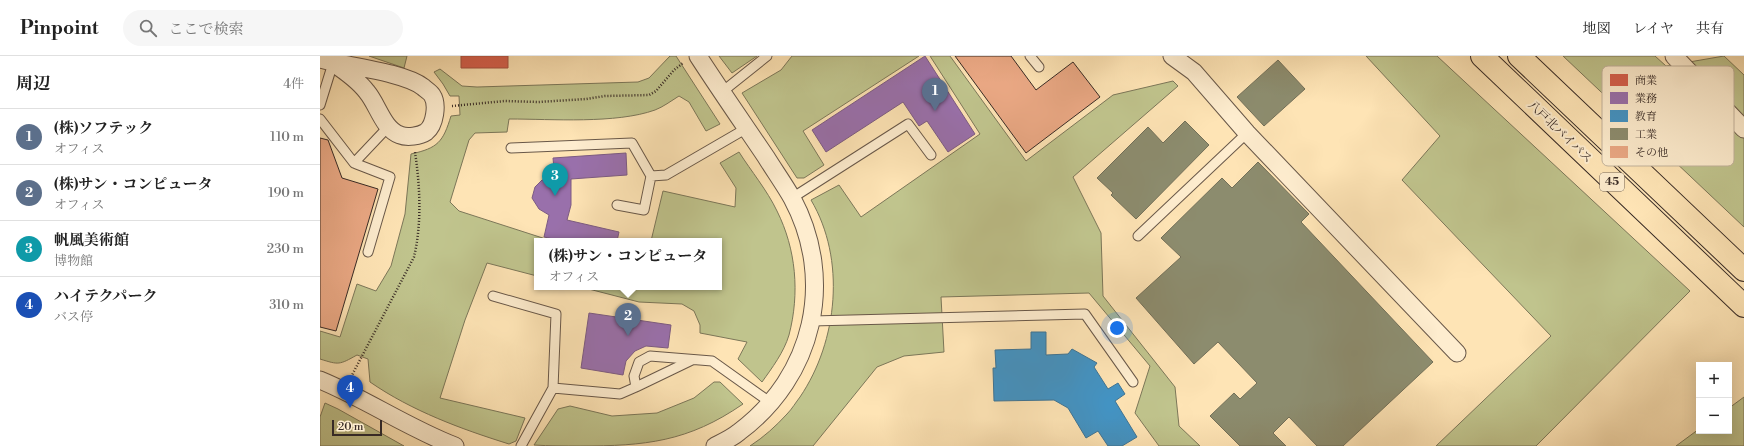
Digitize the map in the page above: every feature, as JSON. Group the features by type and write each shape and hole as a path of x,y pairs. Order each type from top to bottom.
{"highway":[{"name":"八戸北バイパス","path":"1482,56 1627,197 1744,306"},
{"name":"45","path":"1518,56 1602,136"},
{"name":"45","path":"1634,166 1744,270"}],"street":[{"path":"1172,56 1194,72 1247,133 1457,353"},
{"path":"1674,56 1684,66"},
{"path":"693,58 722,92 792,198 809,239 815,283 812,321 804,348 790,378 771,403 738,433 720,445"},
{"path":"326,61 393,75 421,85 432,95 435,107 432,122 426,132 412,136 400,135 388,127 367,92 354,78 326,61"},
{"path":"1734,119 1744,129"},
{"path":"320,381 362,399 434,438 455,446"}],"lane":[{"path":"722,92 767,56"},
{"path":"1030,56 1039,67"},
{"path":"320,105 326,61"},
{"path":"320,119 354,163 390,177 368,252"},
{"path":"792,198 908,124 932,155"},
{"path":"354,163 388,127"},
{"path":"651,176 666,175 747,128"},
{"path":"1138,236 1247,133"},
{"path":"511,148 632,143 651,176 644,210 617,204"},
{"path":"493,296 556,314 553,388 521,446"},
{"path":"812,321 1085,314 1133,382"},
{"path":"636,387 634,376 639,362 650,356 712,361 771,403"},
{"path":"553,388 620,394 693,359"}],"path":[{"path":"451,106 505,101 538,102 586,99 605,96 649,95 656,91 674,70 693,58"},
{"path":"349,381 414,257 417,242 419,204 418,174 414,146"}],"green space":[{"path":"369,56 407,56 404,68"},
{"path":"670,56 676,56 720,124 706,131 689,102 679,96 655,110 622,117 584,120 509,119 507,132 475,133 469,140 450,202 459,211 543,238 534,238 534,275 487,263 465,320 440,398 525,418 516,441 509,444 473,432 437,418 403,402 370,382 368,359 357,355 346,361 335,363 320,359 320,331 340,337 357,284 376,291 391,266 405,214 411,154 433,146 442,138 451,116 460,115 459,96 450,96 434,72 440,69 462,86 477,87 638,82 649,78"},
{"path":"719,56 757,56 732,73"},
{"path":"792,56 919,56 803,131 824,165 804,178 797,178 742,93 781,70"},
{"path":"930,56 950,56 1026,161 1113,95 1173,81 1178,86 1073,177 1101,233 1103,296 1175,387 1179,426 1200,446 1159,446 1135,413 1150,366 1089,293 941,297 944,352 904,356 877,367 813,446 750,446 779,423 791,410 813,375 823,351 833,300 833,273 829,248 822,223 811,200 839,185 861,217 980,134"},
{"path":"1366,56 1437,56 1690,291 1536,446 1436,446 1551,336 1402,180 1440,136"},
{"path":"1563,56 1655,56 1666,66 1602,66 1602,93"},
{"path":"1724,56 1744,75 1744,227 1679,166 1734,166 1734,66 1666,66"},
{"path":"739,152 773,203 783,226 792,256 795,287 789,335 781,354 762,382 738,359 747,342 700,333 700,325 694,311 682,304 639,302 593,290 722,290 722,238 652,238 663,191 735,207 736,188 720,163"},
{"path":"714,382 720,382 743,404 723,417 684,434 646,443 625,445 534,445 558,409 570,406 612,416 657,413 694,398"},
{"path":"1744,397 1744,446 1676,446 1696,431 1696,434 1732,434 1732,406"},
{"path":"325,403 404,446 320,446 320,417"}],"building: 商業":[{"path":"461,56 508,56 508,68 461,68"}],"building: 業務":[{"path":"925,56 975,134 948,152 927,121 919,126 903,102 826,152 812,130"},
{"path":"626,153 627,175 571,179 571,205 567,220 619,232 618,238 544,237 549,215 539,209 532,198 535,187 542,180 555,180 553,158"},
{"path":"589,313 671,325 668,348 646,346 635,351 626,361 623,375 581,368"}],"building: 教育":[{"path":"1031,332 1046,332 1046,355 1068,354 1072,349 1097,363 1094,367 1108,389 1118,383 1125,394 1115,401 1137,437 1122,446 1108,446 1098,431 1086,438 1068,408 1054,400 994,401 993,368 996,368 995,350 1031,349"}],"building: 工業":[{"path":"1278,60 1305,89 1264,126 1237,97"},
{"path":"1185,121 1209,145 1136,219 1111,195 1113,193 1097,178 1148,127 1163,143"},
{"path":"1258,162 1309,214 1301,222 1433,362 1343,446 1317,446 1289,417 1273,433 1286,446 1240,446 1210,416 1234,393 1240,399 1257,383 1218,342 1194,364 1136,298 1181,257 1161,238 1222,178 1232,188"}],"building: その他":[{"path":"955,56 1011,56 1036,90 1073,62 1100,97 1026,153"},
{"path":"320,138 328,140 342,178 378,189 336,331 320,327"}],"place":[{"name":"(株)ソフテック","path":"935,111"},
{"name":"帆風美術館","path":"555,196"},
{"name":"(株)サン・コンピュータ","path":"628,336"},
{"name":"ハイテクパーク","path":"350,408"}]}
